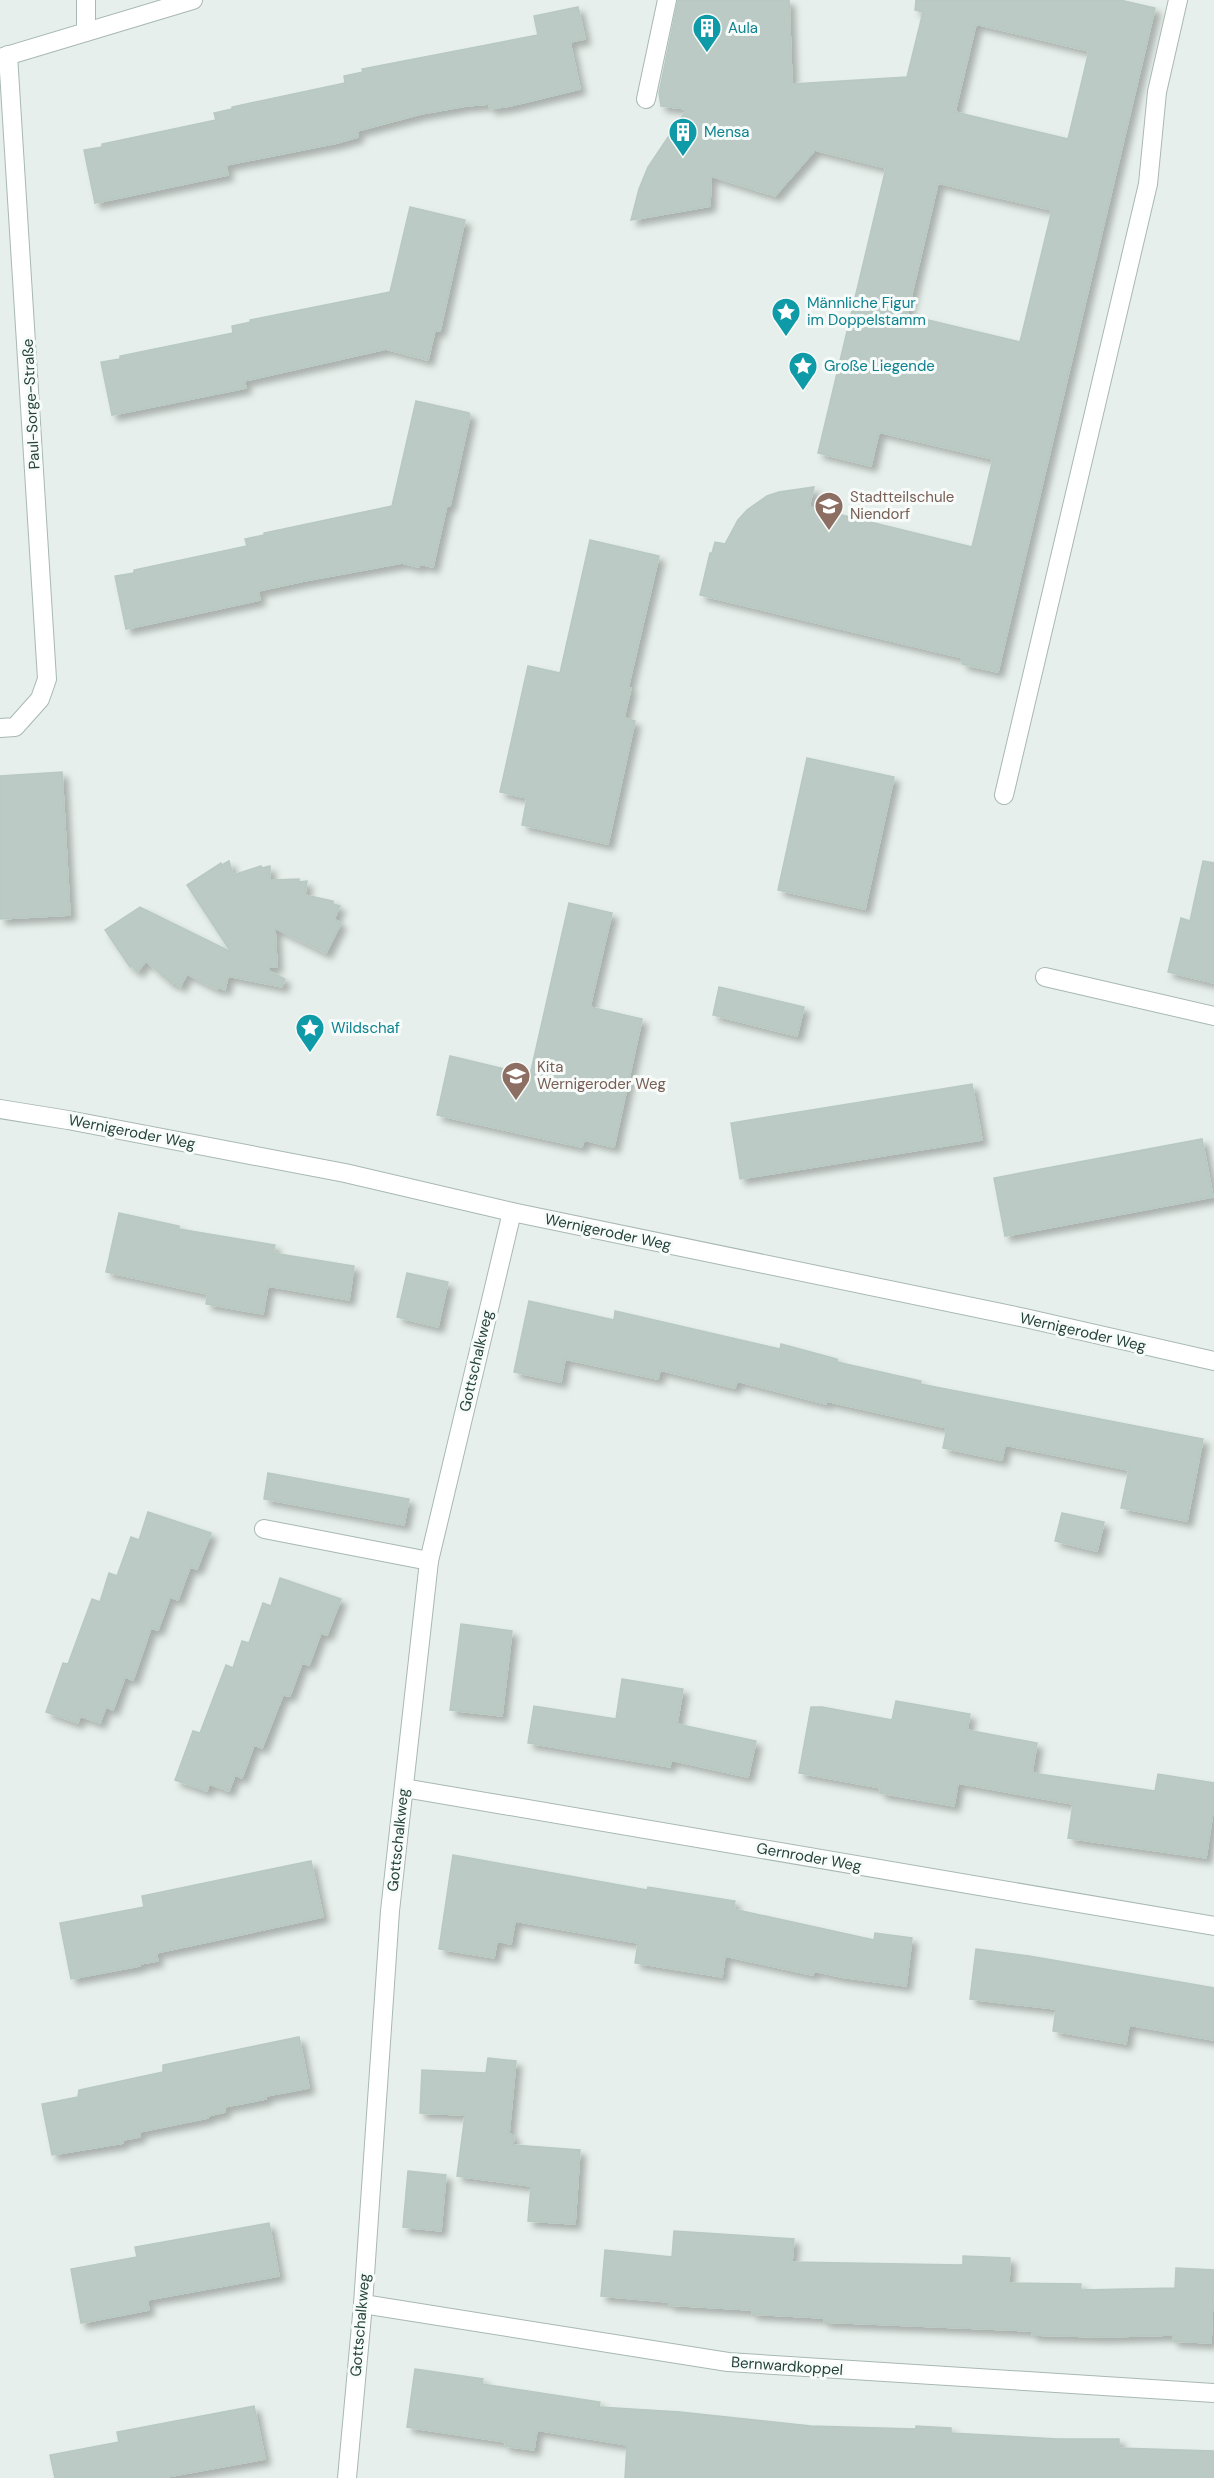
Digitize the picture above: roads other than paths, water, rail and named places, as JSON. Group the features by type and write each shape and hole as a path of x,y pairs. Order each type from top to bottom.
{"street":[{"path":"86,0 86,32"},
{"name":"Paul-Sorge-Straße","path":"0,728 15,727 40,699 47,679 4,56 193,0"},
{"path":"646,99 667,0"},
{"path":"1004,795 1148,184 1157,92 1178,0"},
{"path":"1045,977 1214,1016"},
{"name":"Wernigeroder Weg","path":"0,1109 345,1173 512,1212 1025,1318 1214,1361"},
{"name":"Gottschalkweg","path":"347,2478 363,2304 384,1987 429,1561 512,1212"},
{"path":"264,1529 429,1561"},
{"name":"Gernroder Weg","path":"404,1788 1214,1926"},
{"name":"Bernwardkoppel","path":"363,2304 728,2362 1214,2393"}],"place":[{"name":"Aula","path":"707,54"},
{"name":"Mensa","path":"683,158"},
{"name":"Männliche Figur im Doppelstamm","path":"786,338"},
{"name":"Große Liegende","path":"803,392"},
{"name":"Stadtteilschule Niendorf","path":"829,532"},
{"name":"Wildschaf","path":"310,1054"},
{"name":"Kita Wernigeroder Weg","path":"516,1102"}]}
